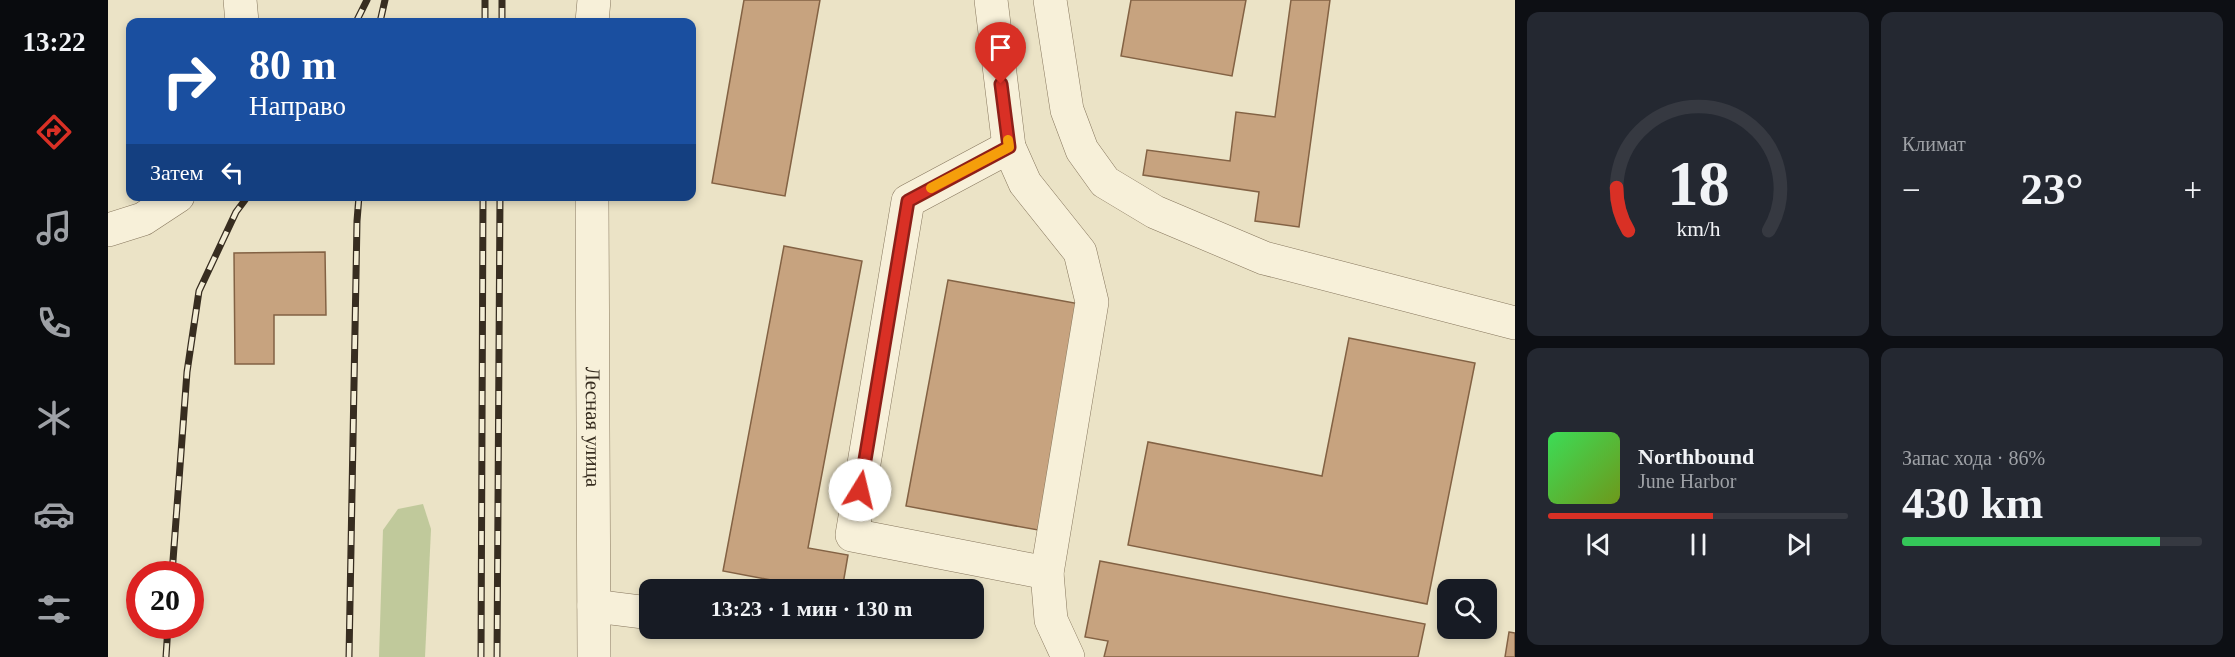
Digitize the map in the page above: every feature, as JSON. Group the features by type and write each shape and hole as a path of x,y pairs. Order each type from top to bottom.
{"street":[{"path":"240,0 242,18"},
{"path":"592,18 594,0"},
{"path":"991,0 1009,147 1025,183 1080,252 1092,302 1047,573 1051,620 1068,657"},
{"path":"1050,0 1067,110 1082,150 1106,182 1155,212 1264,258 1515,324"},
{"path":"1009,147 908,201 852,535 1047,573"},
{"path":"108,230 143,219 170,201"},
{"name":"Лесная улица","path":"592,201 594,657"},
{"path":"594,606 639,612"}],"green space":[{"path":"423,504 431,529 425,657 379,657 383,530 398,509"}],"building":[{"path":"744,0 820,0 785,196 712,183"},
{"path":"1131,0 1246,0 1232,76 1121,56"},
{"path":"1291,0 1330,0 1299,227 1255,221 1259,192 1143,175 1147,150 1230,161 1236,112 1275,117"},
{"path":"784,246 862,261 808,548 848,555 844,579 766,579 723,571"},
{"path":"325,252 326,315 274,315 274,364 235,364 234,253"},
{"path":"948,280 1080,304 1038,530 906,506"},
{"path":"1349,338 1475,363 1427,604 1128,545 1148,442 1322,476"},
{"path":"1100,561 1425,624 1418,657 1104,657 1108,641 1085,637"},
{"path":"1509,632 1515,633 1515,657 1505,657"}],"railway":[{"path":"358,18 367,0"},
{"path":"381,18 385,0"},
{"path":"485,0 485,18"},
{"path":"502,0 502,18"},
{"path":"173,561 187,372 199,291 236,212 244,201"},
{"path":"349,657 359,201"},
{"path":"481,657 483,201"},
{"path":"497,657 500,201"},
{"path":"166,657 167,639"}],"slow traffic":[{"path":"931,188 1009,147 1008,140"}],"route":[{"path":"860,490 908,201 1009,147 1001,84"}]}
